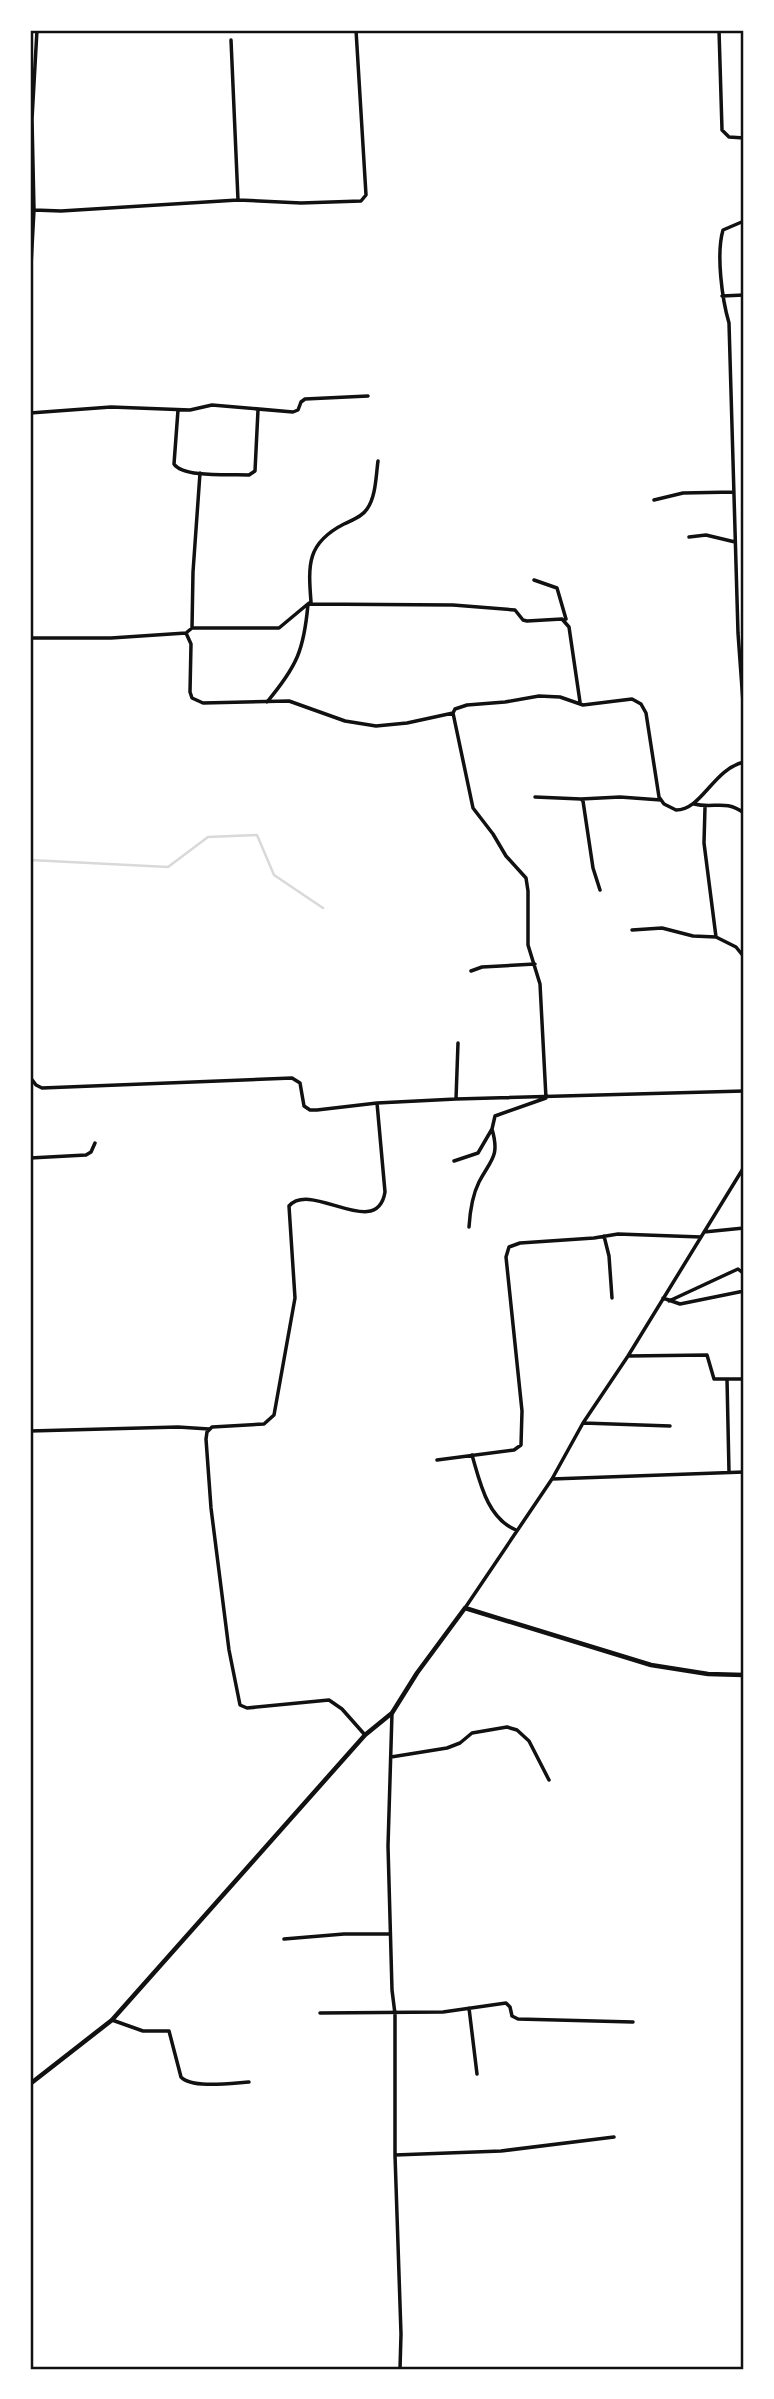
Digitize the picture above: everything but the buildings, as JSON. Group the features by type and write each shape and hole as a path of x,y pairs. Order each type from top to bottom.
{"street":[{"path":"30,284 34,210 32,119 37,30"},
{"path":"34,210 61,211 238,200 357,202 365,197 356,30"},
{"path":"719,30 722,130 729,137 744,138"},
{"path":"231,40 238,200"},
{"path":"744,221 726,227 722,232 722,296 729,323 737,633 744,716"},
{"path":"722,296 744,295"},
{"path":"30,413 111,407 178,410 212,405 293,412 299,409 300,402 305,398 368,396"},
{"path":"178,410 174,464 178,470 249,475 254,473 258,410"},
{"path":"267,703 300,656 309,603 309,573 315,546 331,531 367,510 379,461"},
{"path":"192,628 200,473"},
{"path":"654,500 683,493 734,492"},
{"path":"689,537 706,535 735,542"},
{"path":"737,578 744,576"},
{"path":"534,580 557,588 570,633 580,702"},
{"path":"30,638 111,638 186,633 192,628 279,628 309,603 462,605 515,610 527,621 558,618 566,622"},
{"path":"186,633 191,644 190,692 192,698 203,703 289,701 345,721 376,726 407,723 453,713 460,706 505,702 530,696 560,697 583,705 632,699 641,704 646,713 650,751 661,800"},
{"path":"453,713 473,808 506,856 526,878 528,945 540,984 546,1098"},
{"path":"535,797 661,800 676,810 694,804 722,773 744,762"},
{"path":"581,799 593,868 600,890"},
{"path":"694,804 705,807 730,805 744,813"},
{"path":"705,807 704,843 716,937"},
{"path":"632,930 668,929 687,935 716,937 736,947 744,957"},
{"path":"471,971 482,967 535,964"},
{"path":"456,1099 458,1043"},
{"path":"30,1077 42,1088 292,1078 300,1083 304,1106 310,1110 456,1099 744,1091"},
{"path":"454,1161 478,1153 492,1129 495,1116 546,1098"},
{"path":"30,1431 178,1427 209,1429 264,1424 274,1415 295,1297 289,1206 294,1200 306,1198 359,1212 379,1207 384,1201 385,1192 377,1103"},
{"path":"470,1227 470,1209 475,1192 494,1157 496,1146 492,1129"},
{"path":"30,1158 86,1155 91,1152 94,1143"},
{"path":"30,2084 112,2020 365,1735 392,1713 552,1479 583,1423 628,1356 744,1167"},
{"path":"704,1232 744,1228"},
{"path":"438,1460 514,1450 521,1445 522,1411 506,1257 509,1247 520,1243 618,1234 701,1237"},
{"path":"604,1236 609,1256 612,1297"},
{"path":"663,1298 669,1301 686,1304 744,1291 743,1273 738,1269 669,1301"},
{"path":"628,1356 707,1355 713,1379 744,1379"},
{"path":"727,1379 730,1472"},
{"path":"583,1423 670,1426"},
{"path":"209,1429 206,1439 214,1529 229,1650 240,1705 247,1708 329,1700 342,1709 365,1735"},
{"path":"472,1455 488,1502 501,1520 516,1530"},
{"path":"552,1479 744,1472"},
{"path":"465,1608 651,1665 708,1674 744,1675"},
{"path":"392,1713 388,1833 395,2014 400,2369"},
{"path":"391,1758 447,1748 460,1743 472,1733 508,1727 517,1730 530,1741 550,1780"},
{"path":"284,1939 344,1934 390,1934"},
{"path":"320,2013 443,2012 506,2003 512,2016 518,2020 633,2022"},
{"path":"469,2008 477,2074"},
{"path":"112,2020 143,2031 169,2031 181,2077 186,2082 249,2082"},
{"path":"395,2155 501,2151 614,2137"}],"waterway":[{"path":"30,860 168,867 208,837 257,835 274,875 323,908"}]}
